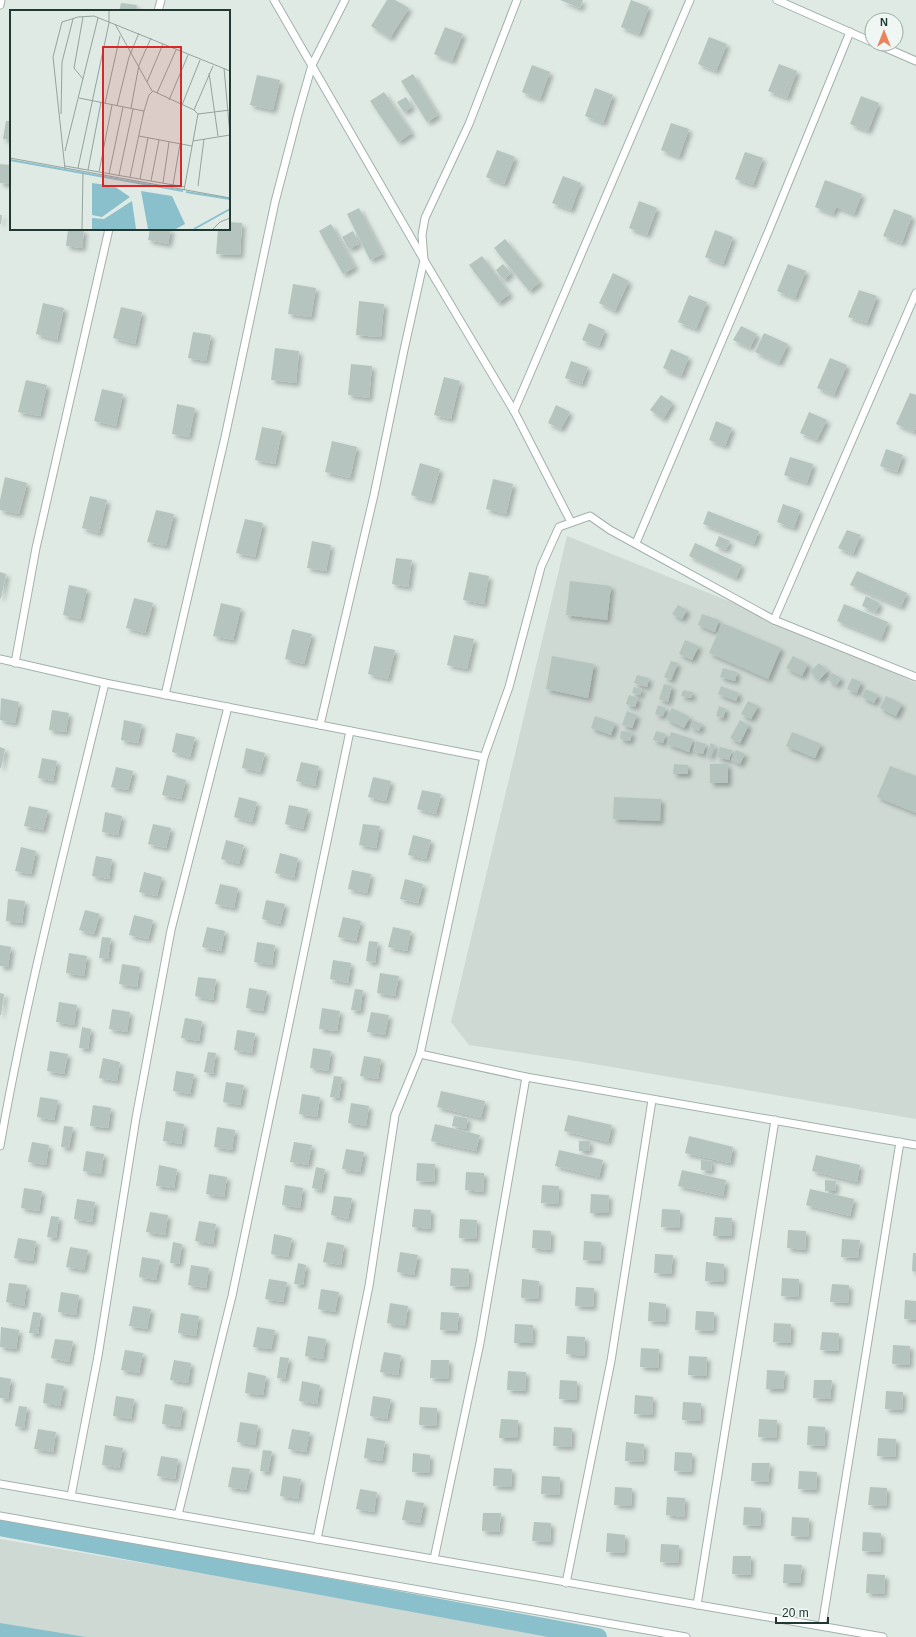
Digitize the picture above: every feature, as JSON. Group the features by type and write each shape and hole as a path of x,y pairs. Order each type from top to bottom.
{"lane":[{"path":"0,5 1,0"},
{"path":"158,10 161,0"},
{"path":"274,0 424,260 514,411 571,522"},
{"path":"164,695 226,429 275,202 312,65 344,0"},
{"path":"320,725 374,495 424,260 422,235 425,218 469,124 516,0"},
{"path":"514,411 690,0"},
{"path":"776,0 864,38"},
{"path":"636,543 769,230 850,32"},
{"path":"895,52 916,61"},
{"path":"15,663 36,548 109,230"},
{"path":"774,620 916,293"},
{"path":"316,1539 369,1286 395,1115 420,1054 484,757 509,688 541,567 559,527 590,516 610,530 774,620 916,677"},
{"path":"0,660 164,695 484,757"},
{"path":"0,1146 15,1065 105,683"},
{"path":"71,1496 98,1356 136,1118 171,930 228,707"},
{"path":"178,1515 232,1296 350,730"},
{"path":"420,1054 526,1077 916,1145"},
{"path":"434,1559 480,1343 526,1077"},
{"path":"566,1583 611,1361 652,1100"},
{"path":"697,1605 774,1120"},
{"path":"822,1626 900,1142"},
{"path":"0,1484 883,1637"},
{"path":"0,1516 686,1637"}],"shaded area":[{"path":"567,536 788,625 916,683 916,1119 576,1061 469,1045 451,1022"},
{"path":"0,1539 580,1637 0,1637"}],"water":[{"path":"0,1623 86,1637 0,1637"}],"building":[{"path":"387,0 395,0 409,8 390,38 371,26"},
{"path":"560,0 583,0 580,8"},
{"path":"631,0 649,7 639,34 621,27"},
{"path":"121,3 137,5 136,10 119,10"},
{"path":"445,27 463,34 452,61 434,54"},
{"path":"709,37 727,44 716,71 698,64"},
{"path":"779,64 797,71 787,98 768,91"},
{"path":"532,65 550,72 540,99 522,92"},
{"path":"413,74 438,115 427,122 401,81"},
{"path":"257,75 280,80 273,110 250,105"},
{"path":"595,88 613,95 603,123 585,116"},
{"path":"384,92 412,133 398,142 370,101"},
{"path":"861,96 879,103 868,131 850,124"},
{"path":"406,97 412,107 404,112 397,102"},
{"path":"6,121 10,121 10,140 3,139"},
{"path":"671,123 689,129 679,157 661,150"},
{"path":"497,150 515,157 504,184 486,177"},
{"path":"745,152 763,158 753,185 735,179"},
{"path":"0,164 10,165 9,184 0,183"},
{"path":"563,176 581,183 571,210 552,203"},
{"path":"825,180 862,194 854,214 836,207 833,214 815,207"},
{"path":"639,201 657,208 647,235 629,228"},
{"path":"359,208 383,254 370,260 347,214"},
{"path":"894,209 912,216 902,243 883,236"},
{"path":"0,215 2,215 1,224 0,224"},
{"path":"230,222 242,223 240,255 216,254 218,230 230,230"},
{"path":"331,224 355,267 343,274 319,231"},
{"path":"68,230 84,230 82,248 66,246"},
{"path":"150,230 171,230 168,244 148,240"},
{"path":"715,230 733,237 723,264 705,257"},
{"path":"353,231 359,244 349,249 342,237"},
{"path":"505,239 540,282 529,291 494,248"},
{"path":"482,256 510,294 498,303 469,265"},
{"path":"503,264 511,273 504,280 496,270"},
{"path":"788,264 806,271 795,298 777,291"},
{"path":"613,273 629,281 615,311 599,303"},
{"path":"293,284 316,288 311,317 288,314"},
{"path":"859,290 877,296 867,323 848,317"},
{"path":"689,295 707,302 696,329 678,322"},
{"path":"359,301 384,304 381,337 356,335"},
{"path":"43,303 64,308 57,340 36,334"},
{"path":"121,307 142,312 135,344 113,338"},
{"path":"589,323 605,330 599,346 582,340"},
{"path":"741,326 757,334 750,348 733,340"},
{"path":"193,332 211,335 206,361 188,358"},
{"path":"764,333 788,344 779,363 755,352"},
{"path":"275,348 299,351 296,383 271,380"},
{"path":"671,349 689,357 681,376 663,368"},
{"path":"830,358 847,365 834,395 817,388"},
{"path":"571,361 588,367 582,384 565,378"},
{"path":"351,364 372,366 369,398 348,395"},
{"path":"444,377 460,381 451,419 434,415"},
{"path":"26,380 47,385 40,416 18,412"},
{"path":"102,389 123,394 116,426 94,421"},
{"path":"910,393 916,395 916,428 914,432 896,424"},
{"path":"661,395 673,403 663,419 650,410"},
{"path":"177,404 195,408 189,437 172,434"},
{"path":"556,405 570,412 561,429 548,423"},
{"path":"809,412 827,420 817,440 800,433"},
{"path":"716,421 732,428 725,446 709,440"},
{"path":"262,427 282,431 275,464 255,460"},
{"path":"332,441 357,447 350,478 325,472"},
{"path":"886,449 903,455 897,472 880,466"},
{"path":"790,457 813,464 807,483 784,475"},
{"path":"420,463 440,469 431,501 411,495"},
{"path":"5,477 27,483 19,514 0,510 0,500"},
{"path":"493,479 513,484 506,514 486,509"},
{"path":"90,496 107,500 99,533 82,528"},
{"path":"783,504 800,510 794,528 777,522"},
{"path":"156,510 174,514 166,546 147,542"},
{"path":"708,511 759,531 754,544 703,524"},
{"path":"245,519 263,523 255,557 236,553"},
{"path":"847,530 861,535 853,554 838,548"},
{"path":"719,536 730,541 726,550 715,546"},
{"path":"312,541 331,545 326,571 307,568"},
{"path":"695,543 742,565 736,578 689,556"},
{"path":"396,558 412,560 408,587 392,584"},
{"path":"857,571 907,593 901,607 850,585"},
{"path":"0,572 6,574 1,598 0,598"},
{"path":"469,572 489,576 484,604 463,600"},
{"path":"570,581 611,586 607,620 566,615"},
{"path":"69,585 87,589 80,619 63,615"},
{"path":"866,596 880,603 876,612 862,606"},
{"path":"134,598 153,603 145,633 126,628"},
{"path":"221,603 241,608 233,640 213,636"},
{"path":"844,604 888,622 881,639 837,621"},
{"path":"678,605 687,610 682,619 672,614"},
{"path":"702,614 719,620 715,632 698,625"},
{"path":"722,623 781,648 768,679 709,653"},
{"path":"292,629 312,634 304,664 285,659"},
{"path":"454,635 474,639 467,669 447,665"},
{"path":"685,640 699,646 692,660 679,654"},
{"path":"374,646 395,650 388,679 368,674"},
{"path":"552,656 594,664 588,698 546,689"},
{"path":"793,656 808,664 802,676 786,668"},
{"path":"671,661 678,663 671,680 664,677"},
{"path":"819,663 828,671 819,680 810,672"},
{"path":"723,668 737,672 735,681 720,677"},
{"path":"832,673 841,678 837,685 828,680"},
{"path":"637,675 649,678 647,687 634,683"},
{"path":"852,678 861,682 857,693 847,689"},
{"path":"664,684 672,686 668,702 659,699"},
{"path":"721,686 739,693 736,701 718,694"},
{"path":"634,687 642,689 640,695 632,693"},
{"path":"866,689 878,695 874,703 862,697"},
{"path":"683,690 693,692 691,698 681,696"},
{"path":"629,695 638,698 635,707 626,704"},
{"path":"886,696 902,704 896,716 880,708"},
{"path":"1,698 19,702 15,723 0,720"},
{"path":"748,701 758,706 751,719 741,714"},
{"path":"658,705 666,708 663,716 655,714"},
{"path":"719,706 726,709 723,718 716,716"},
{"path":"672,708 690,717 684,728 666,719"},
{"path":"52,710 69,713 66,732 49,730"},
{"path":"627,711 637,715 632,728 622,725"},
{"path":"595,716 615,723 611,735 591,728"},
{"path":"124,720 142,724 138,743 121,740"},
{"path":"693,720 702,724 699,731 690,727"},
{"path":"740,720 749,725 740,743 730,738"},
{"path":"621,731 632,732 630,741 620,739"},
{"path":"656,731 666,734 663,743 653,740"},
{"path":"671,732 693,739 689,752 667,744"},
{"path":"792,732 821,744 815,758 786,746"},
{"path":"176,733 195,737 190,757 172,752"},
{"path":"696,741 706,744 703,754 693,751"},
{"path":"711,743 715,745 711,756 706,755"},
{"path":"0,747 5,749 1,768 0,768"},
{"path":"720,747 732,750 729,760 717,757"},
{"path":"246,748 265,753 260,772 242,768"},
{"path":"736,750 745,754 740,764 731,760"},
{"path":"42,758 57,761 53,781 38,778"},
{"path":"301,762 319,766 315,786 296,781"},
{"path":"674,764 688,765 688,774 673,774"},
{"path":"710,764 728,764 728,783 710,783"},
{"path":"890,766 916,776 916,813 877,797"},
{"path":"116,767 133,771 128,790 111,787"},
{"path":"167,775 186,780 181,799 162,795"},
{"path":"373,777 391,781 386,801 368,797"},
{"path":"422,790 441,794 436,814 417,809"},
{"path":"239,797 257,802 252,822 234,817"},
{"path":"614,797 661,799 660,821 613,819"},
{"path":"289,805 308,809 303,829 285,824"},
{"path":"29,806 48,810 43,830 24,826"},
{"path":"105,812 122,816 118,835 102,832"},
{"path":"153,824 171,828 166,848 148,844"},
{"path":"363,824 380,826 376,848 359,845"},
{"path":"413,835 431,840 426,859 408,855"},
{"path":"226,840 244,845 239,864 221,859"},
{"path":"21,847 36,851 31,874 15,871"},
{"path":"280,853 298,858 294,878 275,873"},
{"path":"96,856 112,859 109,879 92,876"},
{"path":"352,870 371,874 367,893 348,889"},
{"path":"144,872 162,877 157,896 139,892"},
{"path":"405,879 423,884 418,903 400,899"},
{"path":"220,884 238,888 234,908 215,904"},
{"path":"8,899 25,901 22,923 6,921"},
{"path":"266,900 285,904 280,924 262,919"},
{"path":"85,910 100,914 94,934 79,930"},
{"path":"134,915 153,920 148,939 129,935"},
{"path":"343,917 361,921 356,941 338,937"},
{"path":"207,927 225,931 221,951 202,947"},
{"path":"393,927 411,931 407,951 388,947"},
{"path":"102,937 111,938 108,959 99,958"},
{"path":"369,941 378,942 375,963 366,961"},
{"path":"257,942 275,945 272,965 254,962"},
{"path":"0,945 11,947 8,967 0,966"},
{"path":"69,953 87,956 84,976 66,973"},
{"path":"333,960 351,963 348,983 330,979"},
{"path":"122,964 140,967 137,987 119,984"},
{"path":"380,973 399,976 395,996 377,993"},
{"path":"198,977 216,979 213,1000 195,996"},
{"path":"249,988 267,991 263,1011 246,1008"},
{"path":"355,989 363,990 360,1011 351,1010"},
{"path":"0,993 4,994 1,1015 0,1015"},
{"path":"59,1002 77,1005 74,1025 56,1022"},
{"path":"322,1008 340,1011 337,1031 319,1029"},
{"path":"112,1009 130,1012 127,1032 109,1029"},
{"path":"371,1012 389,1015 385,1035 367,1032"},
{"path":"185,1018 202,1021 199,1041 181,1038"},
{"path":"82,1027 91,1029 88,1049 79,1048"},
{"path":"237,1030 255,1033 252,1053 234,1050"},
{"path":"313,1048 331,1051 328,1071 310,1068"},
{"path":"50,1051 68,1054 64,1074 47,1071"},
{"path":"208,1052 216,1053 213,1074 204,1072"},
{"path":"364,1056 381,1059 378,1079 360,1076"},
{"path":"103,1058 120,1062 117,1081 99,1078"},
{"path":"176,1071 194,1074 190,1094 173,1091"},
{"path":"334,1076 342,1077 339,1098 330,1097"},
{"path":"226,1082 244,1085 240,1105 223,1102"},
{"path":"441,1091 485,1101 481,1118 437,1107"},
{"path":"302,1094 320,1097 317,1117 299,1114"},
{"path":"40,1097 58,1100 54,1120 37,1117"},
{"path":"351,1103 369,1106 366,1126 348,1123"},
{"path":"93,1105 111,1108 108,1128 90,1126"},
{"path":"568,1115 612,1125 608,1142 564,1131"},
{"path":"454,1116 468,1118 466,1129 452,1126"},
{"path":"166,1121 184,1124 181,1144 163,1141"},
{"path":"435,1124 480,1135 476,1151 431,1141"},
{"path":"64,1126 73,1127 69,1148 61,1147"},
{"path":"217,1127 235,1130 232,1150 214,1147"},
{"path":"689,1136 733,1147 730,1163 685,1153"},
{"path":"579,1141 590,1141 589,1151 579,1151"},
{"path":"32,1142 49,1145 46,1165 28,1162"},
{"path":"294,1142 312,1145 308,1165 290,1162"},
{"path":"346,1149 364,1152 360,1172 342,1169"},
{"path":"559,1150 603,1160 599,1177 555,1166"},
{"path":"86,1151 104,1154 101,1174 83,1171"},
{"path":"816,1155 860,1165 857,1182 812,1171"},
{"path":"701,1160 712,1161 711,1171 701,1170"},
{"path":"417,1163 435,1164 434,1182 416,1181"},
{"path":"159,1165 177,1169 174,1188 156,1186"},
{"path":"316,1167 325,1169 321,1190 312,1188"},
{"path":"682,1170 726,1180 723,1196 678,1186"},
{"path":"466,1172 484,1173 483,1192 465,1190"},
{"path":"209,1174 227,1177 224,1197 206,1194"},
{"path":"825,1180 836,1181 835,1191 825,1191"},
{"path":"285,1185 303,1188 300,1208 282,1205"},
{"path":"542,1185 559,1186 558,1204 541,1203"},
{"path":"24,1188 42,1191 39,1211 21,1208"},
{"path":"810,1189 854,1199 850,1216 806,1205"},
{"path":"591,1194 609,1195 608,1213 590,1213"},
{"path":"334,1196 352,1198 348,1219 331,1215"},
{"path":"77,1199 95,1202 92,1222 74,1219"},
{"path":"414,1209 431,1210 430,1229 412,1227"},
{"path":"662,1209 680,1210 679,1228 661,1227"},
{"path":"150,1212 168,1215 165,1235 146,1232"},
{"path":"51,1216 59,1217 56,1238 47,1237"},
{"path":"715,1217 732,1218 731,1236 713,1236"},
{"path":"460,1219 477,1220 476,1239 459,1238"},
{"path":"199,1221 216,1224 213,1244 195,1241"},
{"path":"533,1230 551,1231 550,1250 532,1248"},
{"path":"788,1230 806,1231 805,1250 787,1248"},
{"path":"274,1234 292,1238 288,1257 271,1254"},
{"path":"18,1238 36,1241 33,1261 14,1258"},
{"path":"842,1239 860,1240 858,1258 841,1257"},
{"path":"584,1241 601,1242 600,1261 583,1260"},
{"path":"173,1242 182,1244 179,1264 170,1263"},
{"path":"327,1242 344,1245 341,1265 323,1262"},
{"path":"70,1247 88,1250 84,1270 66,1267"},
{"path":"400,1252 418,1255 414,1275 397,1272"},
{"path":"913,1253 916,1253 916,1272 912,1271"},
{"path":"655,1254 673,1255 671,1274 654,1273"},
{"path":"142,1257 160,1260 156,1280 139,1277"},
{"path":"706,1262 724,1264 723,1282 705,1281"},
{"path":"298,1263 306,1265 303,1285 294,1284"},
{"path":"191,1265 209,1268 206,1288 188,1285"},
{"path":"451,1268 469,1269 468,1287 450,1286"},
{"path":"782,1278 799,1279 798,1297 781,1296"},
{"path":"269,1279 287,1282 283,1302 265,1299"},
{"path":"522,1279 539,1281 538,1299 521,1298"},
{"path":"9,1283 27,1285 24,1306 6,1302"},
{"path":"832,1284 849,1285 848,1303 830,1302"},
{"path":"576,1287 594,1288 593,1307 575,1306"},
{"path":"321,1289 339,1292 335,1312 318,1309"},
{"path":"61,1292 79,1295 76,1315 58,1312"},
{"path":"905,1300 916,1301 916,1320 904,1319"},
{"path":"649,1302 666,1304 665,1322 648,1321"},
{"path":"390,1303 408,1306 405,1326 387,1323"},
{"path":"133,1306 151,1309 147,1329 129,1326"},
{"path":"696,1311 714,1312 713,1331 695,1330"},
{"path":"33,1312 41,1313 38,1334 29,1333"},
{"path":"441,1312 459,1313 457,1331 440,1330"},
{"path":"181,1313 199,1316 196,1336 178,1333"},
{"path":"774,1323 791,1324 790,1343 773,1342"},
{"path":"515,1324 533,1325 532,1343 514,1343"},
{"path":"1,1327 19,1330 16,1349 0,1347"},
{"path":"257,1327 275,1330 271,1349 253,1347"},
{"path":"822,1332 839,1333 838,1351 820,1350"},
{"path":"308,1336 326,1339 323,1359 305,1356"},
{"path":"567,1336 585,1337 584,1356 566,1354"},
{"path":"55,1339 73,1341 69,1362 51,1358"},
{"path":"893,1345 910,1346 909,1365 892,1364"},
{"path":"641,1348 659,1349 658,1368 640,1367"},
{"path":"125,1350 143,1353 139,1373 121,1370"},
{"path":"384,1352 401,1355 398,1375 380,1372"},
{"path":"689,1356 707,1357 706,1376 688,1375"},
{"path":"280,1357 289,1358 285,1379 277,1378"},
{"path":"174,1360 191,1363 188,1383 170,1380"},
{"path":"431,1360 449,1360 448,1379 430,1378"},
{"path":"767,1370 785,1371 783,1389 766,1389"},
{"path":"508,1371 526,1372 525,1391 507,1390"},
{"path":"248,1372 266,1376 263,1395 245,1393"},
{"path":"0,1377 11,1379 8,1399 0,1398"},
{"path":"560,1380 577,1381 576,1400 559,1399"},
{"path":"814,1380 832,1380 830,1399 813,1398"},
{"path":"302,1381 320,1385 317,1404 299,1401"},
{"path":"46,1383 64,1386 60,1406 43,1403"},
{"path":"886,1391 903,1392 902,1410 885,1409"},
{"path":"635,1395 653,1397 652,1415 634,1414"},
{"path":"116,1396 134,1399 131,1419 113,1416"},
{"path":"373,1396 391,1399 387,1419 370,1416"},
{"path":"683,1402 701,1403 700,1421 682,1420"},
{"path":"165,1404 183,1407 180,1427 162,1424"},
{"path":"19,1406 27,1407 24,1428 15,1426"},
{"path":"420,1407 437,1408 436,1426 419,1425"},
{"path":"501,1419 518,1420 517,1438 499,1438"},
{"path":"759,1419 777,1420 776,1438 758,1437"},
{"path":"240,1422 258,1425 255,1445 237,1442"},
{"path":"808,1426 825,1427 824,1446 807,1445"},
{"path":"554,1427 572,1428 571,1447 553,1446"},
{"path":"38,1429 56,1432 53,1452 34,1449"},
{"path":"292,1429 310,1432 306,1452 288,1449"},
{"path":"367,1438 385,1441 382,1461 364,1458"},
{"path":"878,1438 896,1439 895,1457 877,1456"},
{"path":"626,1442 644,1444 643,1462 625,1461"},
{"path":"105,1445 123,1448 119,1468 102,1465"},
{"path":"263,1450 272,1451 268,1472 260,1471"},
{"path":"675,1452 692,1453 691,1472 674,1471"},
{"path":"413,1453 430,1455 429,1473 412,1472"},
{"path":"161,1456 178,1459 175,1479 157,1476"},
{"path":"752,1463 770,1463 768,1482 751,1481"},
{"path":"232,1467 250,1469 246,1490 228,1487"},
{"path":"494,1468 512,1469 511,1487 493,1486"},
{"path":"799,1471 817,1472 816,1490 798,1489"},
{"path":"283,1476 301,1479 298,1499 280,1496"},
{"path":"542,1476 560,1477 559,1495 541,1494"},
{"path":"615,1487 632,1488 631,1506 614,1505"},
{"path":"870,1487 887,1488 886,1506 868,1505"},
{"path":"360,1489 377,1492 374,1512 356,1509"},
{"path":"667,1497 685,1498 684,1517 666,1515"},
{"path":"406,1500 424,1503 420,1523 402,1520"},
{"path":"744,1507 761,1508 760,1526 743,1525"},
{"path":"483,1513 501,1513 499,1532 482,1531"},
{"path":"792,1517 809,1518 808,1537 791,1536"},
{"path":"534,1522 551,1523 550,1542 532,1541"},
{"path":"863,1532 881,1533 880,1552 862,1551"},
{"path":"607,1533 625,1535 624,1553 606,1552"},
{"path":"661,1544 679,1545 678,1563 660,1562"},
{"path":"733,1556 751,1556 750,1575 732,1574"},
{"path":"784,1564 802,1565 800,1583 783,1583"},
{"path":"867,1574 885,1575 884,1594 866,1593"}],"waterway":[{"path":"0,1527 598,1637"}]}
